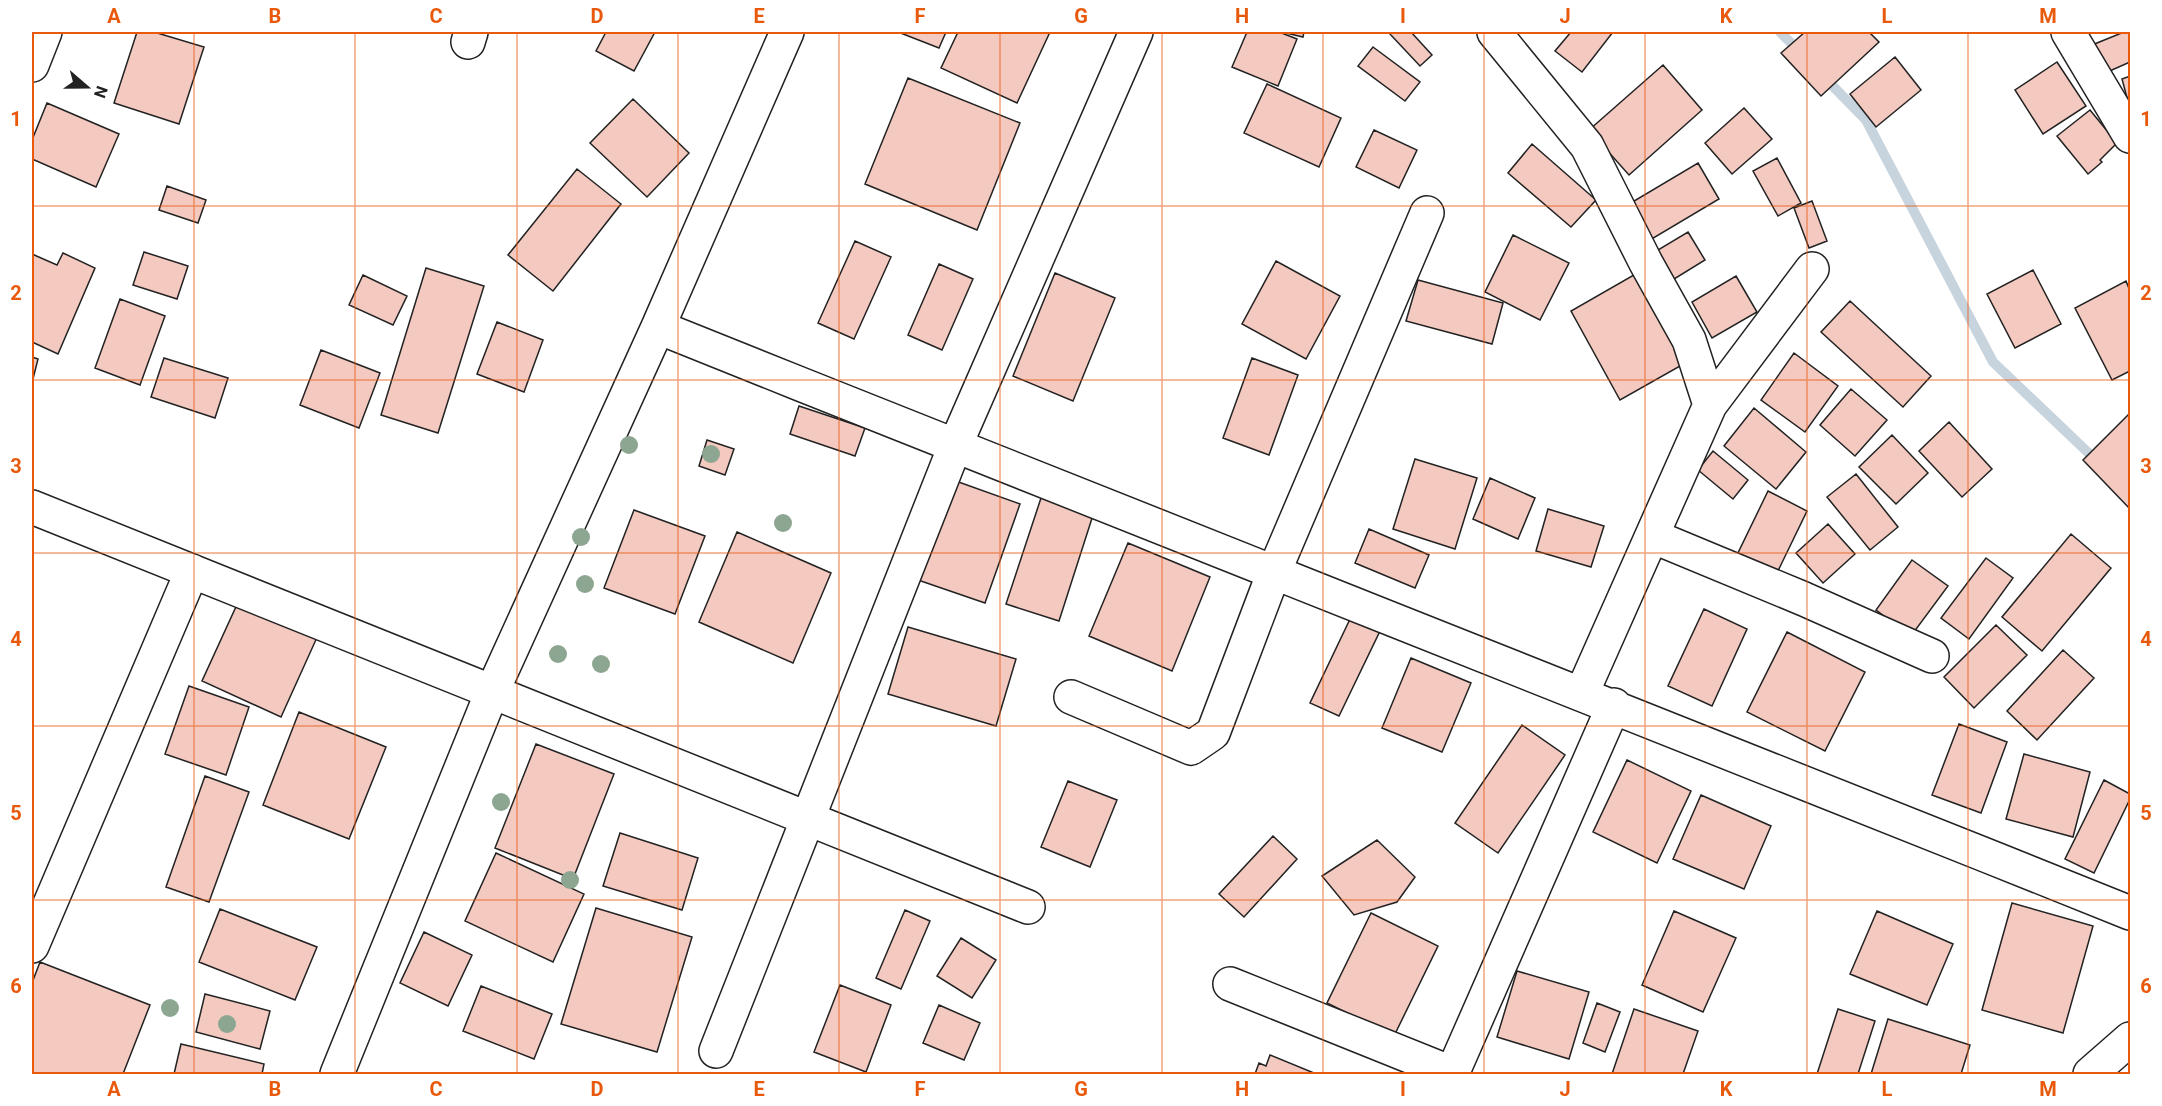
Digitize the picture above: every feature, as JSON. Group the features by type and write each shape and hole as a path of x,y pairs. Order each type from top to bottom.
{"street":[{"path":"32,65 45,32"},
{"path":"337,1074 492,692 658,327 787,32"},
{"path":"716,1051 955,446 1136,32"},
{"path":"1494,32 1587,146 1646,263 1689,340 1710,405"},
{"path":"2068,32 2130,136"},
{"path":"1071,697 1191,748 1213,733 1275,572 1427,213"},
{"path":"1582,693 1710,405 1812,269"},
{"path":"658,327 1614,705 2130,913"},
{"path":"32,507 1028,907"},
{"path":"1652,536 1804,598 1932,656"},
{"path":"32,946 192,571"},
{"path":"1230,984 1453,1074 1614,705"},
{"path":"2090,1074 2130,1039"}],"building":[{"path":"137,32 154,32 204,47 179,124 114,103"},
{"path":"606,32 655,32 634,71 596,51"},
{"path":"898,32 946,32 939,48"},
{"path":"958,32 1050,32 1017,103 941,68"},
{"path":"1247,32 1279,32 1297,39 1278,86 1232,67"},
{"path":"1282,32 1304,32 1303,37"},
{"path":"1392,32 1411,32 1432,55 1420,66 1390,34"},
{"path":"1571,32 1613,32 1582,72 1555,51"},
{"path":"1805,32 1869,32 1879,42 1821,96 1781,53"},
{"path":"2124,32 2130,32 2130,62 2103,74 2092,45"},
{"path":"1373,47 1420,82 1405,101 1358,66"},
{"path":"1895,57 1921,90 1876,127 1850,94"},
{"path":"2057,62 2086,106 2043,134 2015,90"},
{"path":"1663,65 1702,110 1629,175 1589,130"},
{"path":"2130,76 2130,109 2122,79"},
{"path":"908,78 1020,123 977,230 865,184"},
{"path":"1267,84 1341,118 1319,167 1244,133"},
{"path":"633,99 689,153 647,197 590,143"},
{"path":"47,103 119,134 96,187 32,159 32,140"},
{"path":"1744,108 1772,139 1732,174 1705,143"},
{"path":"2090,110 2117,143 2100,160 2102,162 2088,174 2057,136"},
{"path":"1374,130 1417,150 1399,188 1356,167"},
{"path":"1532,144 1596,200 1571,227 1508,173"},
{"path":"1777,158 1801,203 1778,216 1753,171"},
{"path":"1698,163 1719,199 1645,243 1624,207"},
{"path":"577,169 621,204 553,291 508,255"},
{"path":"167,186 206,200 198,223 159,210"},
{"path":"1812,201 1827,241 1809,248 1794,208"},
{"path":"1688,232 1705,260 1666,284 1648,256"},
{"path":"1513,235 1569,263 1540,320 1485,292"},
{"path":"855,241 891,257 854,339 818,323"},
{"path":"144,252 188,266 177,299 133,285"},
{"path":"63,253 95,268 58,354 32,342 32,254 57,265"},
{"path":"1276,261 1340,296 1306,359 1242,324"},
{"path":"939,264 973,279 942,350 908,335"},
{"path":"426,268 484,286 438,433 381,415"},
{"path":"2033,270 2061,324 2015,348 1987,294"},
{"path":"1639,272 1689,361 1620,400 1571,311"},
{"path":"1055,273 1115,298 1073,401 1013,376"},
{"path":"363,275 407,296 393,325 349,305"},
{"path":"1736,276 1757,312 1712,338 1692,302"},
{"path":"1418,280 1503,303 1492,344 1406,321"},
{"path":"2126,281 2130,291 2130,371 2112,380 2075,308"},
{"path":"120,299 165,316 140,385 95,368"},
{"path":"1850,301 1931,376 1903,407 1821,332"},
{"path":"497,322 543,340 524,392 477,374"},
{"path":"321,350 380,373 359,428 300,405"},
{"path":"1794,353 1838,386 1805,432 1761,400"},
{"path":"32,357 38,359 32,383"},
{"path":"164,358 228,378 215,418 151,397"},
{"path":"1252,358 1298,375 1269,455 1223,438"},
{"path":"1851,389 1887,420 1855,456 1820,425"},
{"path":"799,406 865,428 855,456 790,434"},
{"path":"1754,408 1806,452 1776,489 1724,446"},
{"path":"2130,413 2130,509 2083,460"},
{"path":"1949,422 1992,469 1962,497 1919,451"},
{"path":"1892,435 1928,473 1896,504 1859,467"},
{"path":"707,440 734,449 725,475 699,466"},
{"path":"1713,451 1748,480 1733,499 1698,470"},
{"path":"1415,459 1477,478 1455,549 1393,529"},
{"path":"1856,474 1898,527 1870,550 1827,497"},
{"path":"1490,478 1535,498 1518,539 1473,519"},
{"path":"953,480 1020,504 985,603 918,580"},
{"path":"1768,491 1807,511 1776,575 1737,555"},
{"path":"1042,495 1094,512 1059,621 1006,604"},
{"path":"1548,509 1604,526 1591,567 1536,551"},
{"path":"634,510 705,536 675,614 604,588"},
{"path":"1828,524 1855,554 1823,583 1796,553"},
{"path":"1369,529 1429,555 1415,588 1355,563"},
{"path":"737,532 831,573 793,663 699,622"},
{"path":"2071,534 2111,568 2042,651 2002,617"},
{"path":"1128,543 1210,577 1172,671 1089,636"},
{"path":"1986,558 2013,578 1969,639 1941,618"},
{"path":"1912,560 1948,586 1911,636 1876,610"},
{"path":"240,598 319,633 281,717 202,681"},
{"path":"1704,609 1747,629 1712,706 1668,686"},
{"path":"1351,617 1380,631 1339,716 1310,703"},
{"path":"1996,625 2027,655 1974,708 1944,677"},
{"path":"908,627 1016,659 996,726 888,694"},
{"path":"1787,632 1865,672 1825,751 1747,712"},
{"path":"2063,650 2094,678 2037,740 2007,711"},
{"path":"1411,658 1471,683 1442,752 1382,728"},
{"path":"189,686 249,707 226,775 165,754"},
{"path":"299,712 386,747 349,839 263,805"},
{"path":"1959,724 2007,742 1981,813 1932,795"},
{"path":"1522,725 1565,755 1498,853 1455,823"},
{"path":"536,744 614,774 573,879 495,848"},
{"path":"2024,754 2090,772 2073,837 2006,819"},
{"path":"1627,760 1691,791 1657,863 1593,832"},
{"path":"205,776 249,792 209,902 166,887"},
{"path":"2104,780 2130,794 2130,799 2094,873 2065,859"},
{"path":"1068,781 1117,800 1090,867 1041,847"},
{"path":"1701,795 1771,826 1744,889 1673,859"},
{"path":"620,833 698,858 682,910 603,886"},
{"path":"1273,836 1297,859 1244,917 1219,894"},
{"path":"1377,840 1415,877 1397,902 1354,915 1322,876"},
{"path":"496,853 584,894 553,962 465,921"},
{"path":"2012,903 2093,926 2063,1033 1982,1010"},
{"path":"596,908 692,937 657,1052 561,1024"},
{"path":"220,909 317,947 295,1000 199,962"},
{"path":"905,910 930,921 901,989 876,978"},
{"path":"1674,911 1736,938 1703,1012 1642,985"},
{"path":"1877,911 1953,944 1927,1005 1850,974"},
{"path":"1371,913 1438,946 1394,1036 1327,1003"},
{"path":"424,932 472,955 448,1006 400,983"},
{"path":"961,938 996,960 972,998 937,976"},
{"path":"40,962 150,1005 123,1074 32,1073 32,983"},
{"path":"1517,971 1589,992 1569,1059 1497,1037"},
{"path":"840,985 891,1005 866,1072 814,1052"},
{"path":"481,986 552,1014 534,1059 463,1031"},
{"path":"205,994 270,1011 260,1049 196,1032"},
{"path":"1597,1003 1620,1012 1605,1052 1583,1043"},
{"path":"939,1005 980,1023 964,1060 923,1043"},
{"path":"1634,1009 1698,1031 1683,1074 1612,1074"},
{"path":"1838,1009 1875,1021 1858,1074 1817,1074"},
{"path":"1888,1019 1970,1045 1961,1074 1871,1074"},
{"path":"181,1044 264,1064 262,1074 174,1074"},
{"path":"1270,1055 1314,1073 1255,1074 1259,1063 1266,1066"}],"waterway":[{"path":"1780,32 1802,54"},
{"path":"1823,76 1866,120 1993,362 2098,462"}]}
